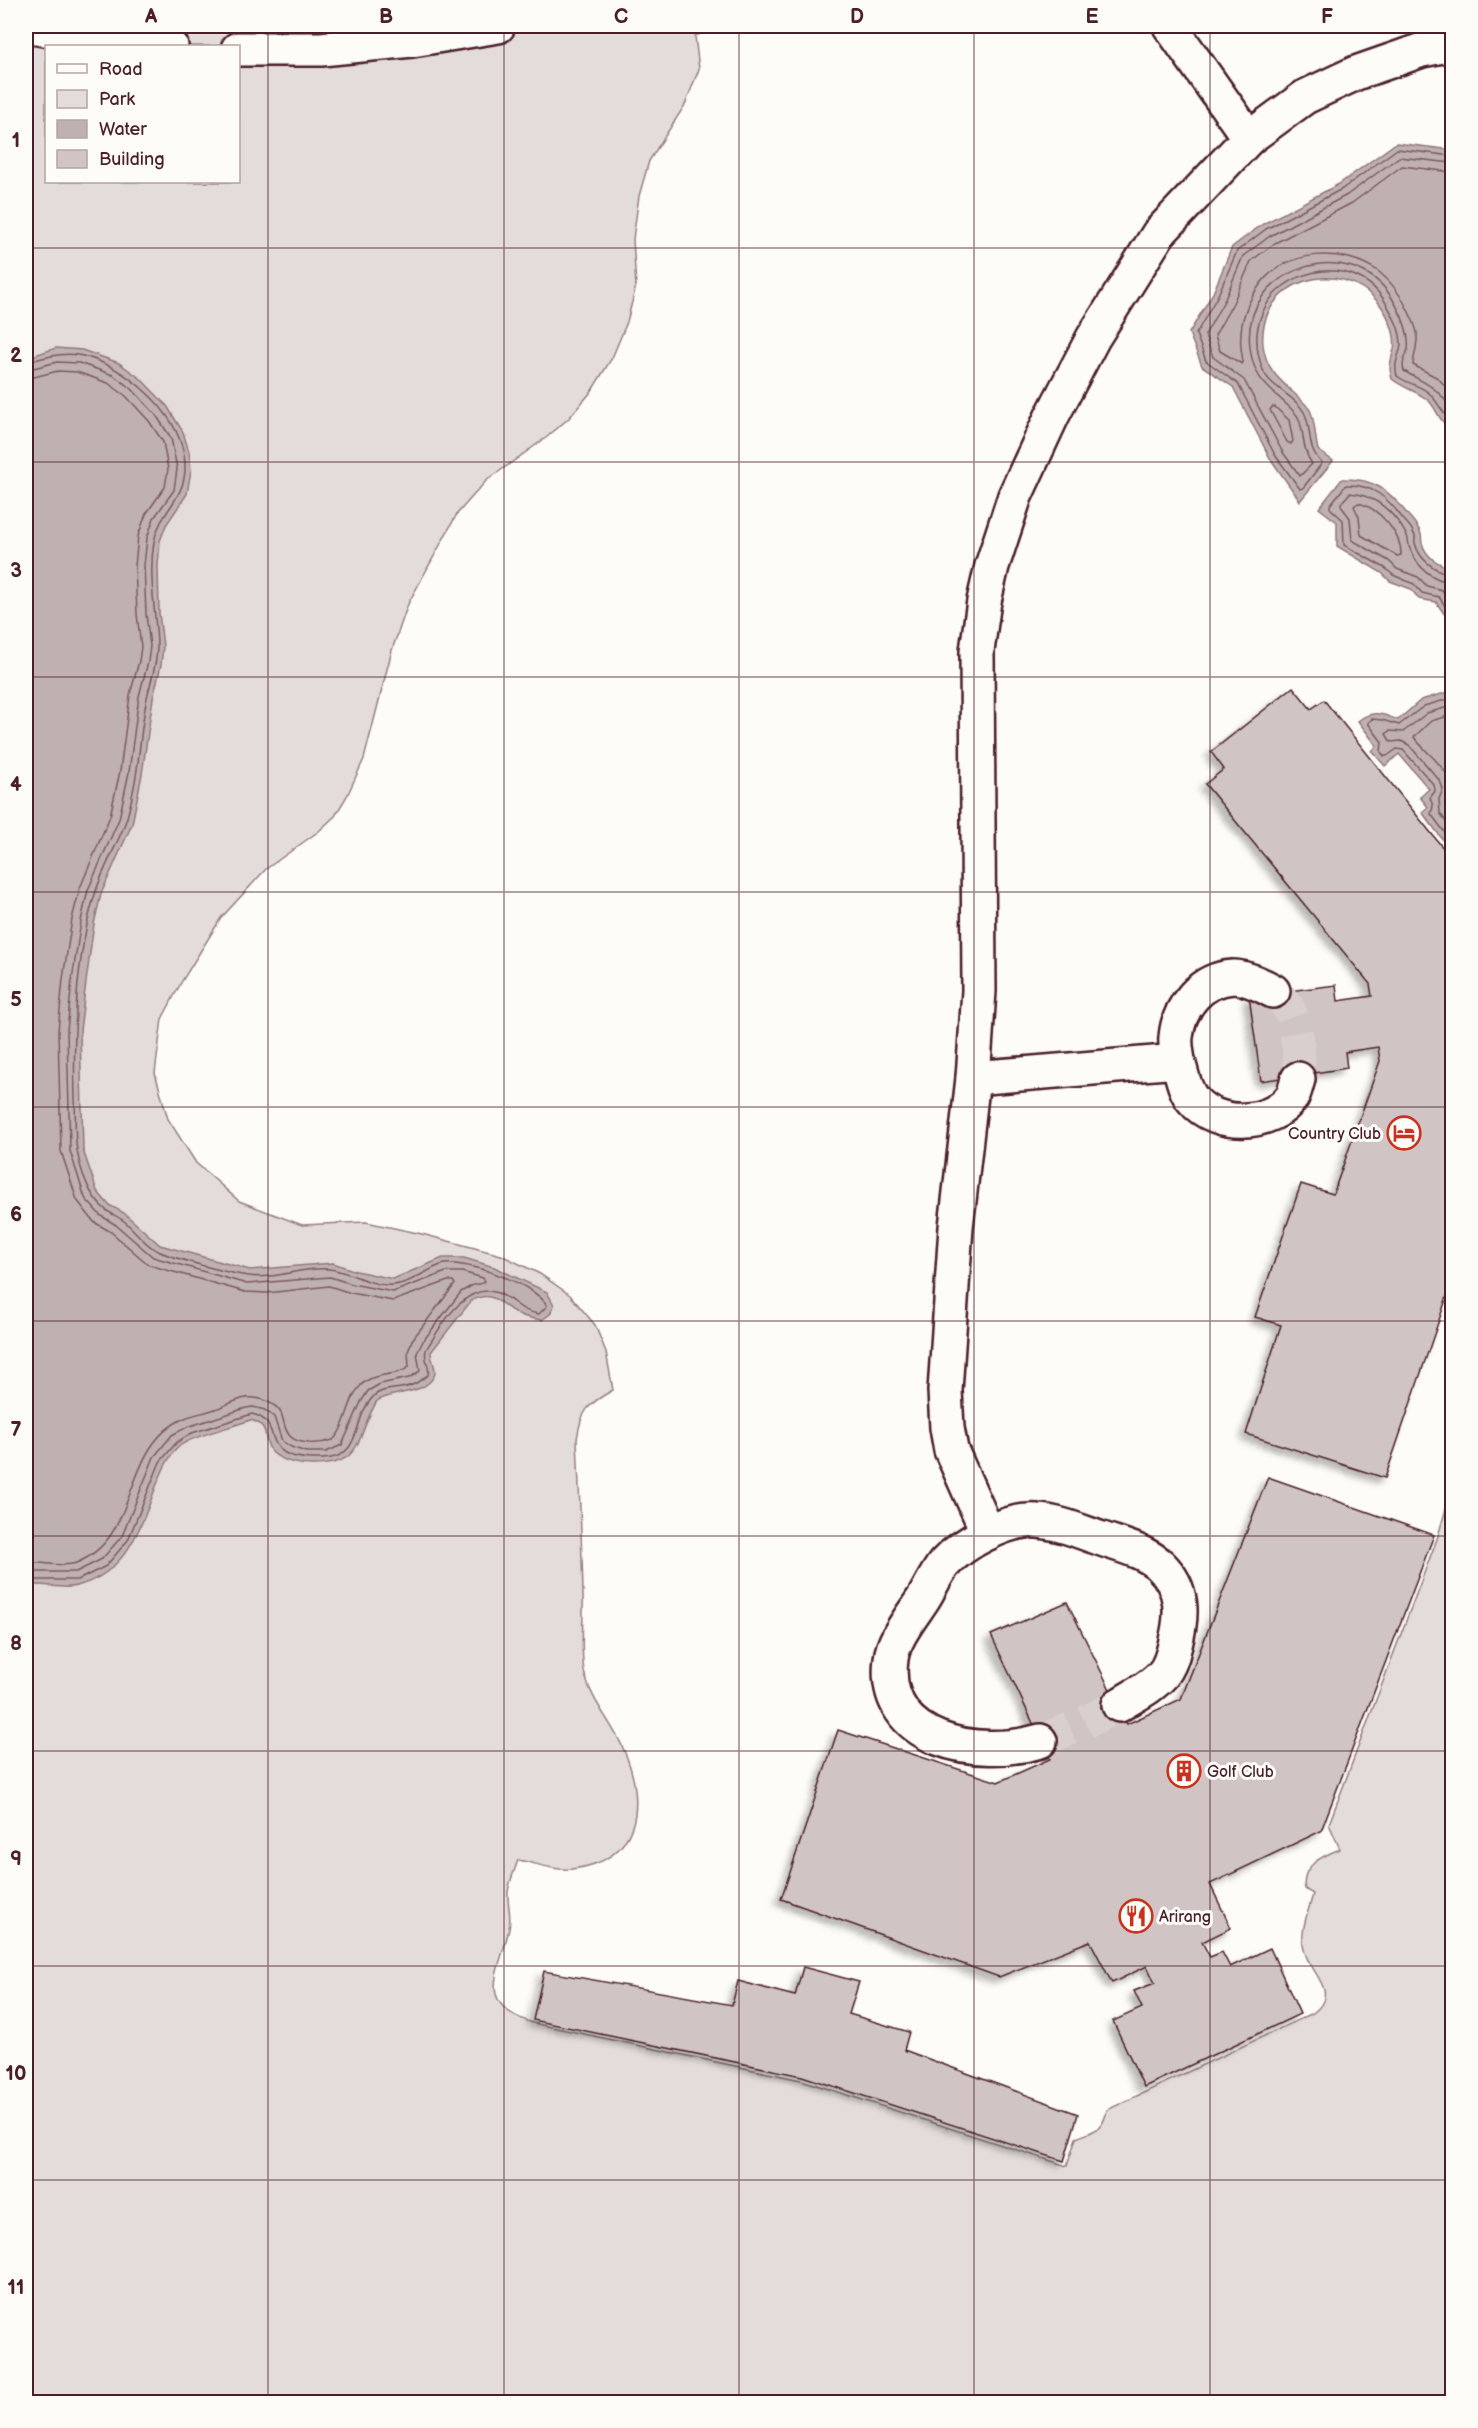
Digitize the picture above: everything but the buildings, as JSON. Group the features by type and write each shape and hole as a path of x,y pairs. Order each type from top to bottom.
{"street":[{"path":"26,26 105,39 162,45"},
{"path":"240,49 321,49 412,40 498,26"},
{"path":"1170,26 1249,138"},
{"path":"988,1533 951,1450 945,1392 956,1227 973,1078 980,991 977,651 984,600 999,542 1015,496 1052,416 1093,338 1159,233 1249,138 1305,98 1356,73 1422,50 1452,44"},
{"path":"1273,991 1261,984 1235,977 1201,987 1189,1002 1180,1020 1176,1038 1178,1061 1184,1083 1192,1099 1207,1113 1235,1121 1263,1118 1281,1108 1293,1096 1298,1079"},
{"path":"973,1078 1178,1061"},
{"path":"1040,1741 1019,1747 990,1749 956,1745 934,1738 913,1724 897,1704 889,1676 891,1656 901,1635 944,1565 966,1545 988,1533 1009,1525 1035,1520 1057,1524 1144,1554 1160,1565 1173,1582 1180,1598 1182,1620 1174,1651 1164,1673 1145,1689 1119,1705"}],"green space":[{"path":"26,26 723,26 695,36 699,69 685,105 649,161 639,196 633,239 636,286 627,322 612,358 591,392 569,418 547,437 486,481 457,514 408,604 392,650 364,759 347,796 335,816 319,831 266,869 221,918 182,981 162,1019 155,1073 168,1119 196,1163 239,1201 302,1225 366,1222 501,1255 540,1274 570,1295 595,1325 606,1352 613,1390 597,1399 587,1409 581,1421 577,1439 583,1575 583,1662 591,1691 623,1748 631,1768 636,1808 632,1826 625,1841 612,1854 595,1864 565,1869 518,1860 509,1888 510,1924 495,1985 497,1996 503,2006 514,2015 533,2023 801,2080 1067,2166 1076,2138 1097,2129 1103,2122 1107,2110 1313,2013 1321,2005 1324,1988 1305,1954 1303,1944 1304,1925 1313,1894 1305,1889 1304,1881 1309,1868 1314,1863 1340,1849 1329,1824 1437,1539 1452,1489 1452,2402 26,2402"}],"water":[{"path":"1396,143 1452,150 1452,426 1442,421 1426,398 1392,379 1390,367 1395,343 1393,330 1378,302 1362,288 1343,280 1323,278 1304,282 1286,290 1273,304 1265,323 1263,345 1265,354 1275,374 1310,410 1318,450 1333,461 1300,501 1270,458 1233,387 1202,366 1189,333 1213,293 1232,247 1263,224 1339,184"},
{"path":"56,348 82,350 119,363 141,379 167,406 183,432 191,470 187,494 166,525 160,541 158,565 159,613 163,646 161,665 153,698 132,824 101,894 94,924 86,982 80,1031 83,1150 97,1191 109,1205 124,1213 160,1245 250,1270 333,1263 356,1271 393,1279 443,1258 464,1258 494,1267 547,1292 554,1305 550,1314 542,1320 512,1311 491,1297 479,1297 471,1301 431,1352 435,1373 430,1382 416,1390 377,1401 356,1447 350,1455 341,1460 328,1464 311,1465 285,1460 272,1452 261,1425 250,1420 187,1441 173,1453 167,1463 138,1531 121,1558 96,1578 73,1587 26,1586 26,358"},
{"path":"1342,479 1372,483 1387,492 1417,526 1427,553 1438,563 1452,569 1452,625 1436,602 1419,599 1411,589 1390,581 1382,573 1337,546 1337,522 1319,508"},
{"path":"1452,691 1452,852 1422,812 1428,807 1420,797 1429,789 1399,754 1385,766 1372,751 1377,746 1358,721 1373,714 1398,720 1421,700"}],"tunnel":[{"path":"1273,991 1288,1006 1295,1026 1299,1053 1298,1079"},
{"path":"1040,1741 1082,1724 1119,1705"}],"place":[{"name":"Country Club","path":"1404,1133"},
{"name":"Golf Club","path":"1184,1771"},
{"name":"Arirang","path":"1136,1916"}]}
